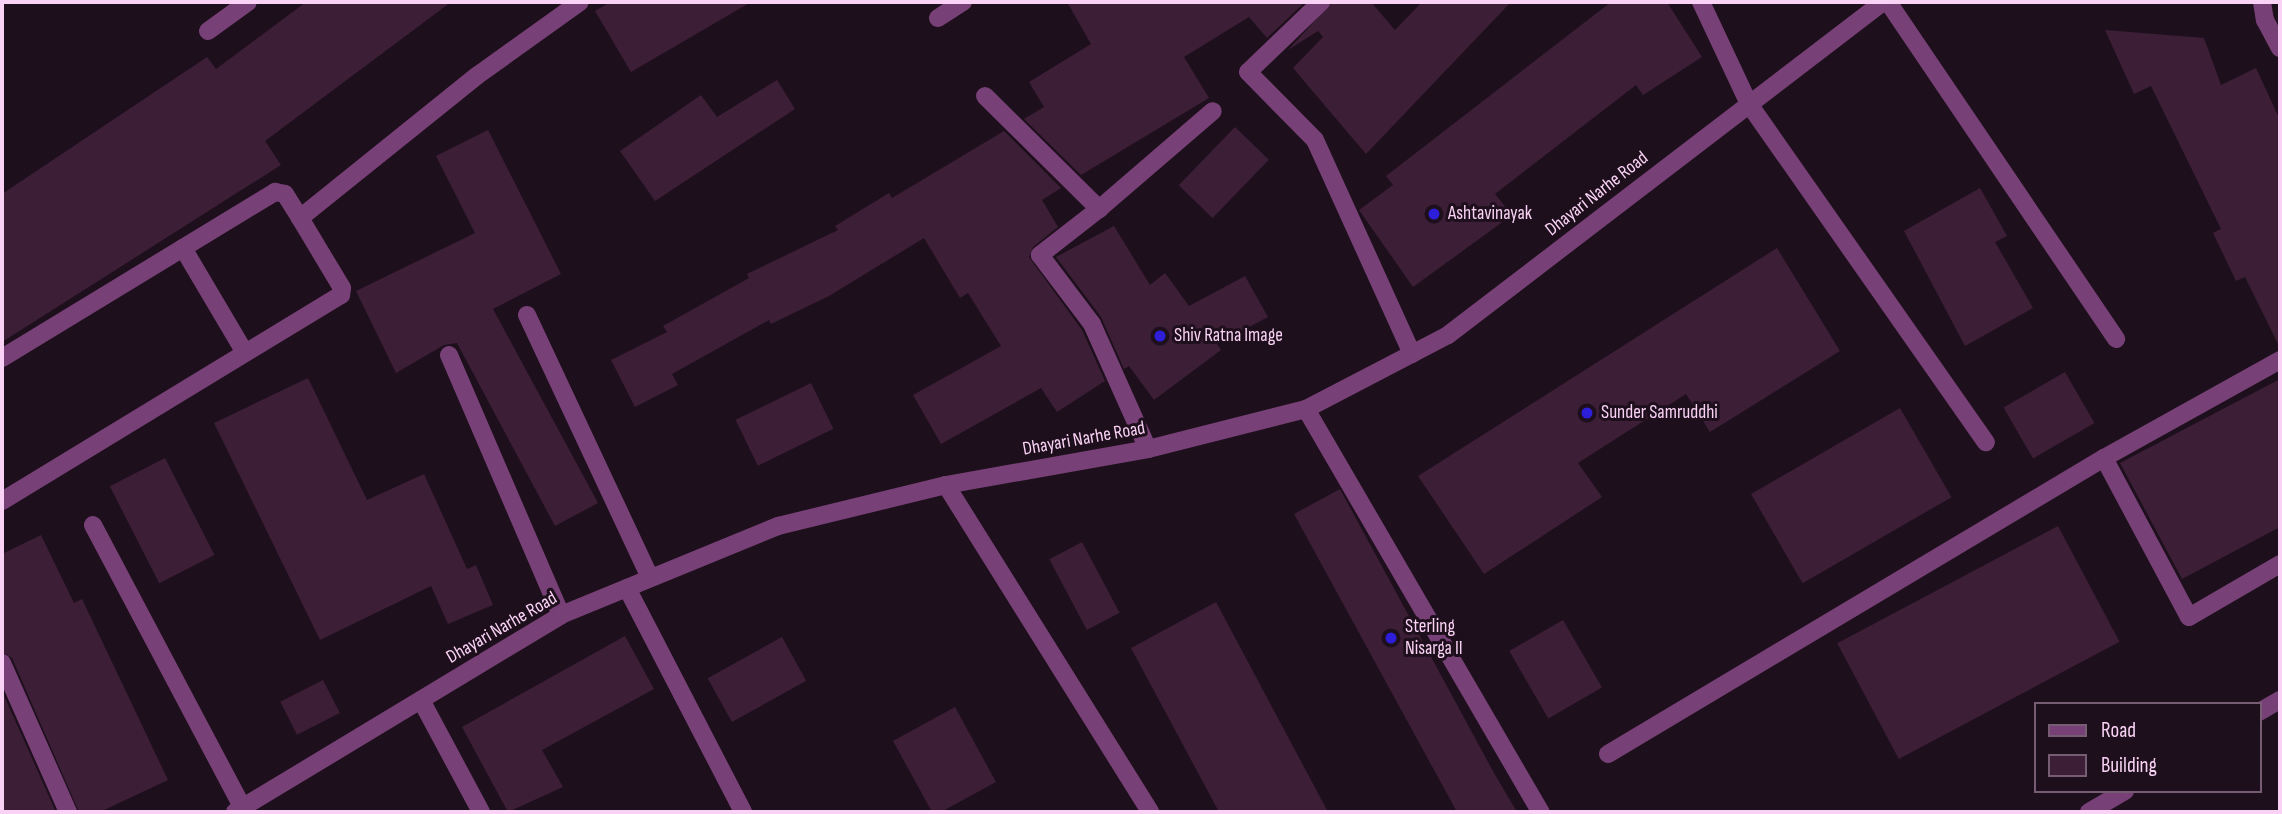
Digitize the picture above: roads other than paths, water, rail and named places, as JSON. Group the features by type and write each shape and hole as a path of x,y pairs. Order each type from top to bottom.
{"street":[{"path":"208,31 248,2"},
{"path":"300,218 478,75 580,2"},
{"path":"938,18 963,2"},
{"path":"1321,2 1248,72 1315,140 1412,354"},
{"path":"1701,2 1749,104 1986,442"},
{"path":"1885,2 2116,339"},
{"name":"Dhayari Narhe Road","path":"239,810 561,615 779,526 946,485 1148,449 1306,409 1448,335 1885,2"},
{"path":"2262,2 2265,20 2280,48"},
{"path":"985,96 1099,209"},
{"path":"1148,449 1092,324 1040,255 1099,209 1213,111"},
{"path":"2,358 275,192 285,194 342,292 2,501"},
{"path":"183,248 244,351"},
{"path":"527,315 650,578"},
{"path":"449,355 561,615"},
{"path":"1608,754 2104,458 2280,360"},
{"path":"1306,409 1541,812"},
{"path":"2104,458 2189,617 2280,564"},
{"path":"946,485 1150,812"},
{"path":"93,525 239,810"},
{"path":"627,588 743,812"},
{"path":"2,663 68,812"},
{"path":"421,700 481,812"},
{"path":"2261,711 2280,700"},
{"path":"2090,812 2122,793"}],"place":[{"name":"Ashtavinayak","path":"1434,214"},
{"name":"Shiv Ratna Image","path":"1160,336"},
{"name":"Sunder Samruddhi","path":"1587,413"},
{"name":"Sterling Nisarga II","path":"1391,638"}]}
